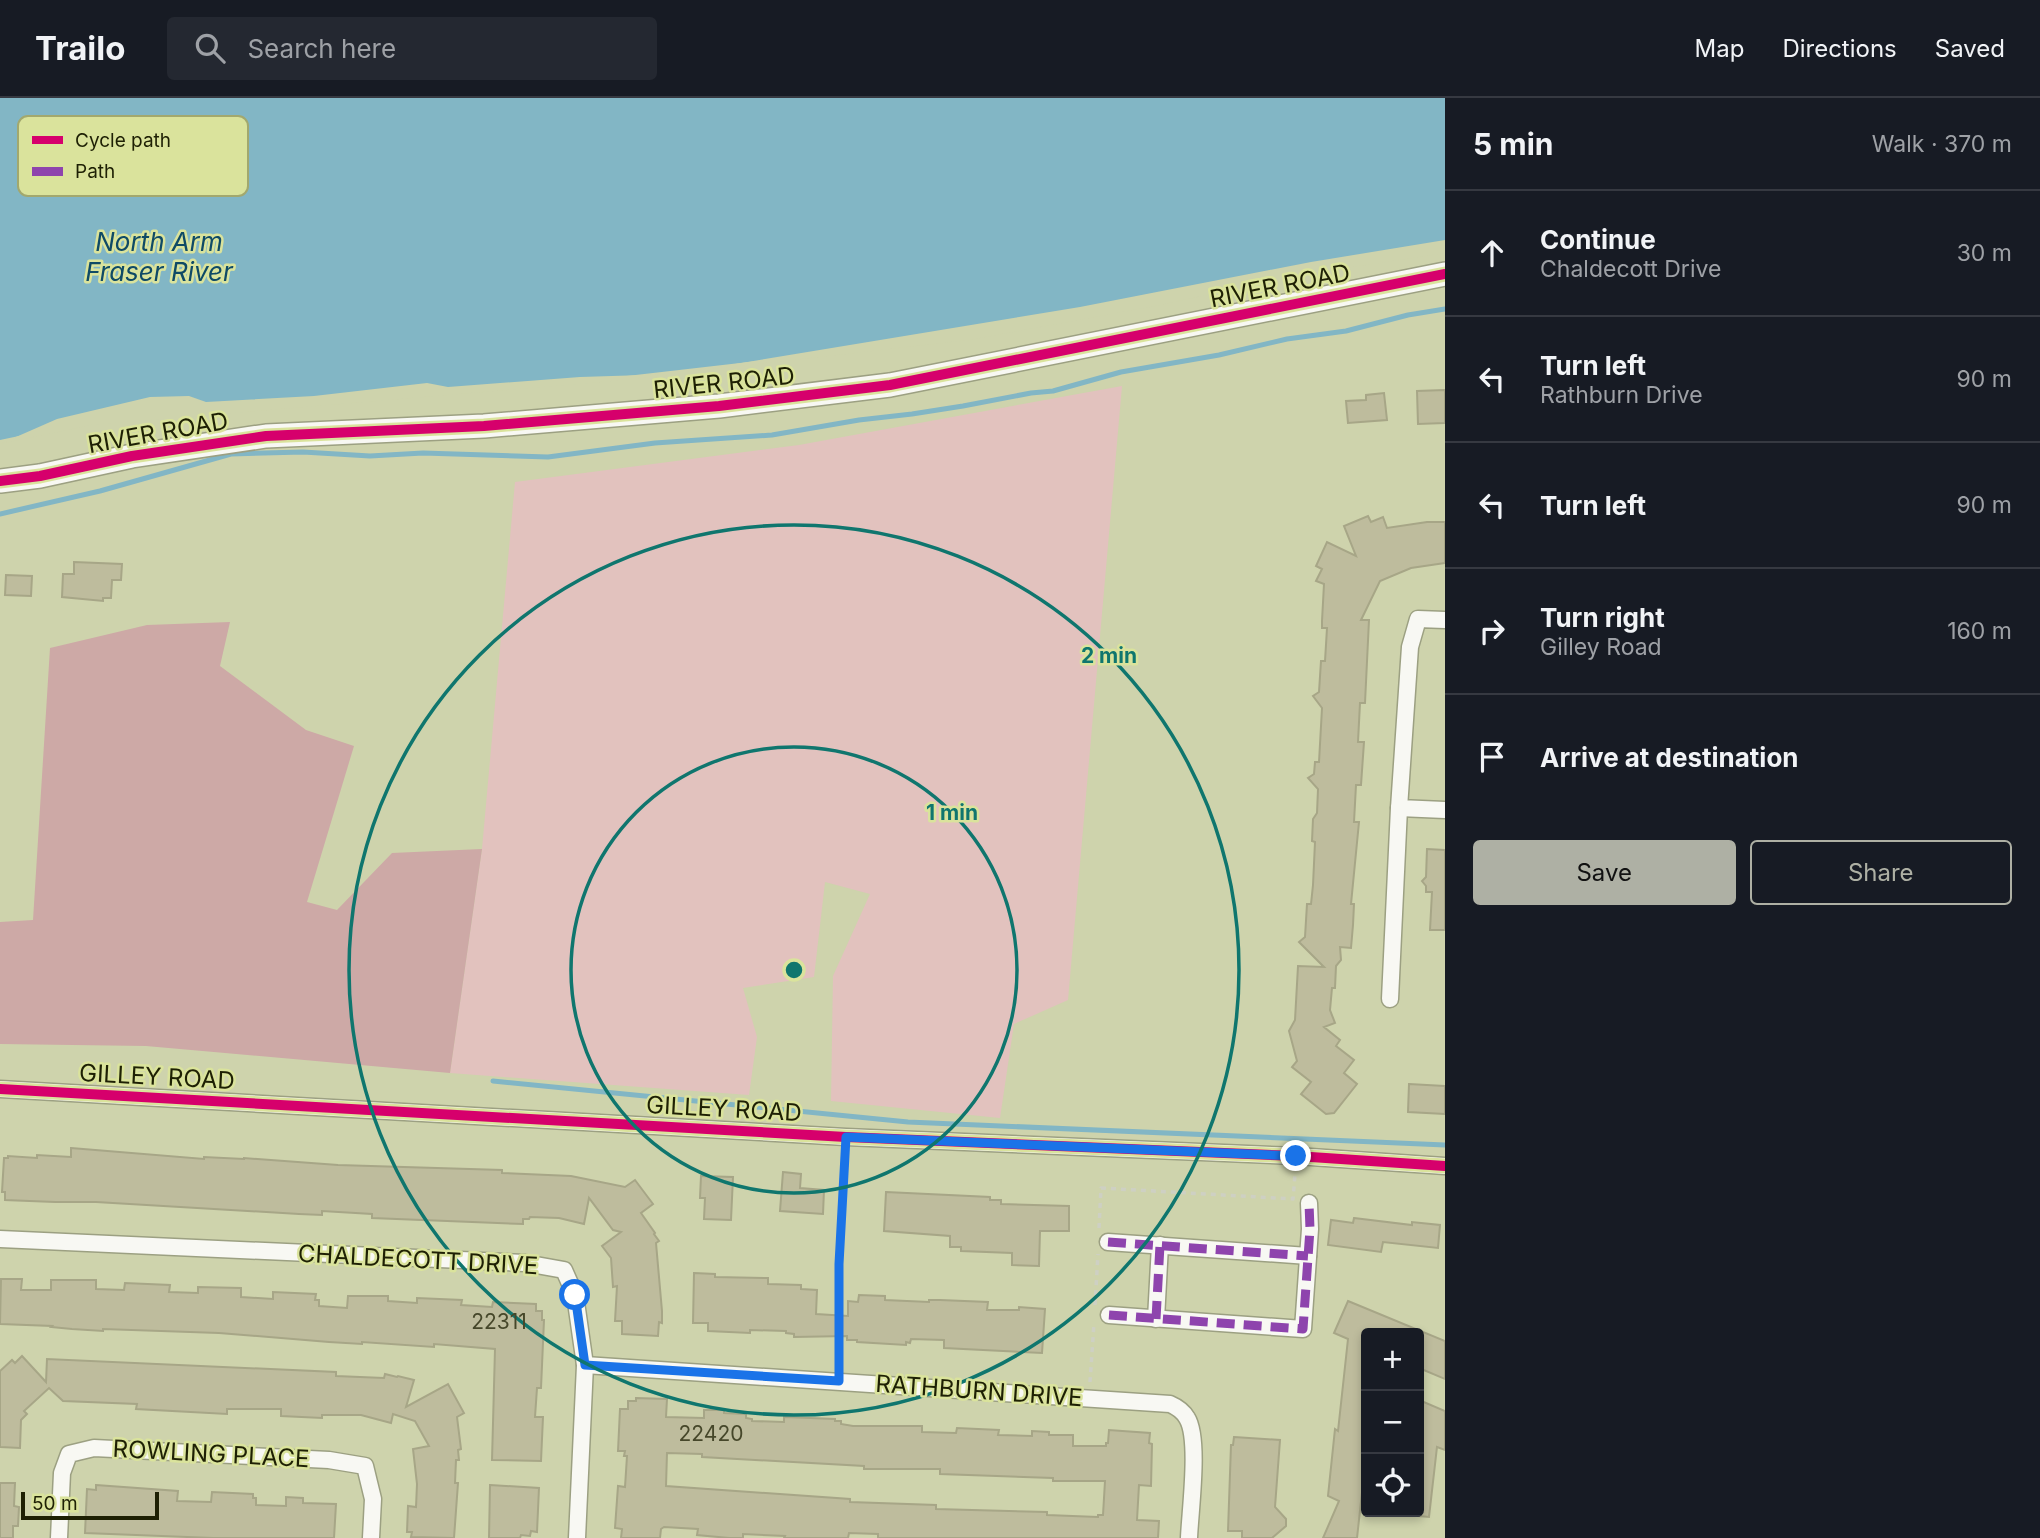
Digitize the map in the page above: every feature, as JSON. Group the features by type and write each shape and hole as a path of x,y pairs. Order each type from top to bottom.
{"street":[{"name":"RIVER ROAD","path":"0,481 40,476 132,456 266,436 484,426 719,406 890,385 1445,274"},
{"path":"1390,999 1410,647 1418,619 1445,620"},
{"path":"1399,808 1445,810"},
{"name":"GILLEY ROAD","path":"0,1089 846,1137 1296,1156 1445,1166"},
{"path":"1109,1315 1303,1329 1309,1203"},
{"name":"CHALDECOTT DRIVE","path":"0,1239 525,1263 564,1270 575,1295 585,1365 577,1538"},
{"path":"1108,1241 1308,1256"},
{"path":"1156,1319 1160,1245"},
{"name":"RATHBURN DRIVE","path":"585,1365 1163,1402 1178,1408 1186,1416 1192,1433 1189,1538"},
{"name":"ROWLING PLACE","path":"59,1538 62,1473 69,1454 94,1448 329,1460 365,1466 373,1499 371,1538"}],"path":[{"path":"839,1381 839,1264 846,1137"}],"shaded area":[{"path":"1122,386 1068,1000 1014,1024 1000,1118 831,1101 833,976 870,894 825,882 814,977 743,988 757,1037 749,1095 450,1073 482,849 515,482 799,445"},
{"path":"230,622 220,666 306,730 354,746 307,902 337,910 392,853 482,849 450,1073 146,1046 0,1044 0,922 33,920 50,648 147,625"}],"water":[{"name":"North Arm Fraser River","path":"0,98 1445,98 1445,249 1306,271 968,337 592,380 90,421 0,440"}],"pier":[{"path":"1445,240 1445,253 1306,274 1155,306 969,340 687,372 1080,307 1311,262"},
{"path":"676,374 91,425 0,444 57,419 150,397 189,396 206,402 314,396 427,383 448,387 580,377"}],"building":[{"path":"1445,390 1445,423 1418,424 1417,391"},
{"path":"1384,393 1387,420 1348,423 1346,401 1366,400 1366,395"},
{"path":"1368,516 1371,522 1383,517 1387,528 1445,522 1445,563 1411,568 1380,581 1361,620 1369,620 1365,703 1360,703 1358,742 1364,742 1361,785 1356,785 1354,822 1359,822 1351,904 1354,904 1351,948 1340,947 1341,960 1336,966 1330,1010 1335,1023 1324,1027 1340,1040 1336,1046 1354,1060 1344,1073 1357,1084 1334,1113 1326,1114 1301,1094 1311,1082 1292,1067 1297,1061 1289,1031 1295,1020 1298,966 1324,967 1299,942 1305,937 1307,904 1311,904 1313,885 1313,819 1317,813 1318,789 1308,778 1314,774 1315,762 1319,762 1322,708 1313,696 1319,692 1321,661 1325,661 1327,628 1322,628 1324,584 1316,581 1322,569 1316,566 1327,542 1356,556 1344,526"},
{"path":"74,562 122,564 121,580 112,580 111,598 103,598 103,601 62,597 63,574 74,574"},
{"path":"6,575 32,576 31,596 5,595"},
{"path":"1427,849 1445,850 1445,930 1430,930 1432,892 1426,892 1422,881 1426,877"},
{"path":"1409,1084 1445,1086 1445,1114 1408,1112"},
{"path":"71,1148 204,1159 244,1158 338,1165 502,1170 502,1173 571,1176 625,1187 635,1180 653,1204 641,1213 659,1241 656,1243 662,1323 659,1322 658,1336 622,1334 622,1321 615,1321 617,1286 613,1287 611,1258 602,1246 621,1232 613,1230 589,1198 584,1224 559,1218 530,1217 523,1219 523,1224 372,1218 372,1214 322,1211 322,1215 96,1202 5,1200 5,1192 2,1192 4,1158 37,1158 37,1155 71,1157"},
{"path":"783,1172 801,1174 800,1188 824,1190 823,1214 780,1211"},
{"path":"701,1176 733,1177 731,1220 704,1219 705,1198 700,1198"},
{"path":"886,1192 990,1197 990,1200 1001,1200 1001,1204 1069,1206 1069,1231 1040,1231 1039,1266 1012,1265 1012,1253 961,1251 961,1247 950,1247 950,1236 884,1231"},
{"path":"1354,1218 1412,1225 1412,1222 1440,1225 1438,1248 1383,1242 1381,1252 1328,1245 1331,1220 1353,1223"},
{"path":"694,1273 715,1274 715,1277 768,1278 768,1284 801,1285 801,1289 817,1290 816,1314 848,1316 848,1301 858,1302 859,1295 885,1296 885,1300 988,1302 987,1310 1019,1310 1019,1307 1045,1309 1042,1353 944,1348 944,1340 911,1339 906,1345 857,1342 847,1340 847,1336 794,1337 794,1334 786,1331 708,1331 708,1323 693,1323"},
{"path":"1,1279 22,1279 21,1290 51,1290 51,1280 96,1280 96,1289 124,1290 125,1283 170,1285 169,1292 198,1293 198,1287 241,1288 241,1297 273,1299 273,1292 316,1294 315,1300 319,1300 319,1306 347,1308 348,1296 388,1296 388,1301 417,1303 417,1298 462,1300 461,1305 492,1307 493,1302 536,1304 536,1311 542,1311 544,1320 541,1388 537,1388 535,1417 543,1417 541,1461 492,1460 495,1349 0,1324"},
{"path":"1348,1301 1413,1328 1361,1328 1361,1502 1357,1538 1323,1538 1339,1501 1328,1496 1348,1339 1334,1333"},
{"path":"1424,1332 1445,1341 1445,1379 1424,1370"},
{"path":"22,1356 46,1382 47,1359 336,1372 336,1376 384,1378 385,1374 414,1380 406,1407 448,1384 464,1413 457,1417 461,1449 458,1450 459,1460 456,1460 455,1483 458,1483 454,1538 411,1537 412,1532 407,1532 408,1506 416,1507 417,1484 413,1449 429,1446 415,1421 393,1414 391,1423 361,1415 322,1415 322,1418 281,1416 281,1409 227,1409 227,1414 136,1409 137,1404 63,1401 49,1388 24,1411 27,1414 21,1420 20,1448 0,1447 0,1371 12,1360 15,1363"},
{"path":"636,1398 667,1399 666,1417 704,1418 704,1410 724,1410 724,1413 746,1414 746,1418 752,1421 784,1422 784,1417 835,1419 841,1421 841,1424 853,1426 922,1426 922,1432 956,1433 957,1428 999,1430 998,1435 1032,1436 1032,1431 1049,1432 1049,1435 1073,1435 1073,1446 1106,1446 1109,1430 1150,1433 1151,1486 1139,1485 1137,1520 1159,1521 1158,1538 878,1538 878,1534 849,1533 848,1538 784,1538 785,1536 743,1534 743,1538 729,1538 697,1535 698,1529 664,1527 661,1529 660,1538 621,1538 622,1529 615,1528 618,1486 625,1487 627,1456 624,1456 625,1451 618,1451 620,1409 628,1409 628,1401 636,1401","holes":["667,1453 702,1454 702,1457 864,1466 864,1469 940,1469 940,1474 1053,1478 1053,1481 1105,1481 1103,1515 1098,1517 1047,1515 1047,1512 936,1509 936,1505 850,1502 850,1499 666,1486"]},
{"path":"1424,1402 1445,1411 1445,1450 1437,1447 1429,1517 1424,1516"},
{"path":"1234,1437 1280,1440 1275,1507 1286,1519 1286,1526 1272,1538 1242,1538 1242,1531 1228,1531 1231,1445"},
{"path":"0,1483 15,1483 14,1506 19,1507 18,1526 13,1526 13,1538 0,1538"},
{"path":"96,1485 178,1491 177,1501 211,1502 212,1492 253,1494 256,1505 286,1506 286,1497 303,1498 303,1503 336,1504 334,1538 213,1538 85,1533 87,1489 96,1490"},
{"path":"490,1485 539,1488 537,1532 531,1531 530,1536 521,1535 520,1538 489,1538"}],"waterway":[{"path":"0,514 100,491 231,454 303,452 370,456 423,453 548,457 655,443 772,435 1053,391 1121,372 1219,355 1287,339 1346,331 1408,315 1445,309"},
{"path":"493,1081 908,1122 1445,1145"}],"marked path":[{"path":"1109,1315 1303,1329 1310,1229 1309,1203"},
{"path":"1108,1242 1308,1256"},
{"path":"1156,1319 1160,1245"}],"cycle path":[{"path":"0,481 40,476 132,456 266,436 484,426 719,406 890,385 1445,274"},
{"path":"0,1089 846,1137 1296,1156 1445,1166"}],"route":[{"path":"575,1295 585,1365 839,1381 839,1264 846,1137 1296,1156"}]}
